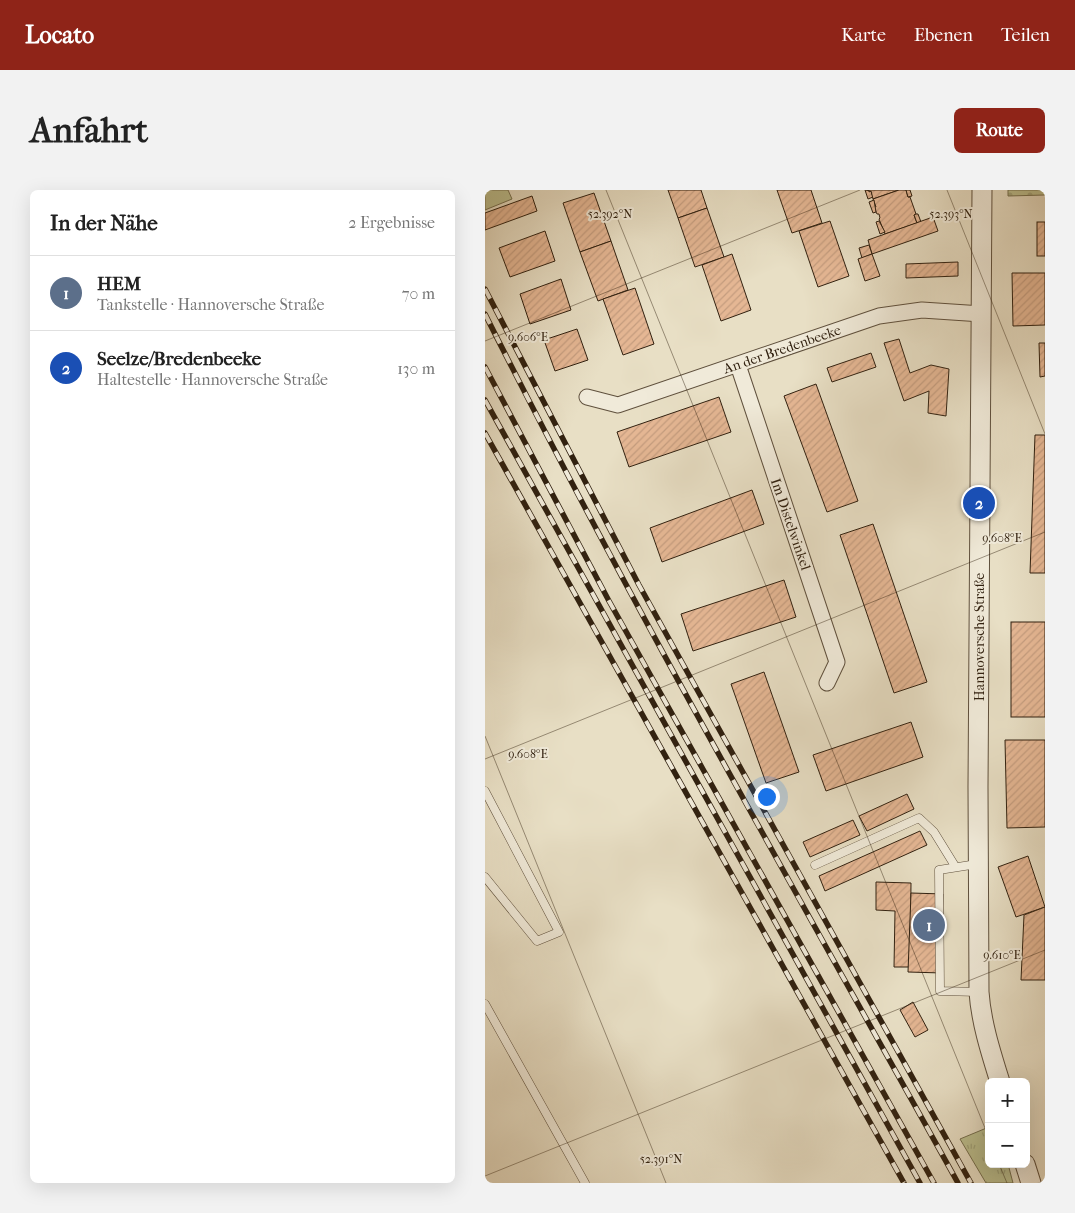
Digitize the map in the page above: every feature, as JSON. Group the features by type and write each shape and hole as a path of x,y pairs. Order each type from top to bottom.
{"street":[{"name":"Hannoversche Straße","path":"982,190 977,864 979,992 986,1034 999,1078"},
{"name":"An der Bredenbeeke","path":"587,396 618,405 879,316 922,310 982,314"},
{"name":"Im Distelwinkel","path":"738,365 837,662 827,683"},
{"path":"1026,1168 1031,1183"}],"lane":[{"path":"485,790 559,932 537,940 485,877"},
{"path":"815,865 919,818 934,832 955,866"},
{"path":"977,864 939,870 939,991 979,992"},
{"path":"485,1004 585,1183"}],"green space":[{"path":"485,190 508,190 512,199 485,210"},
{"path":"1008,190 1045,190 1045,195 1008,196"},
{"path":"985,1129 985,1168 1009,1168 1013,1183 986,1183 960,1139"}],"building":[{"path":"668,190 701,190 707,208 678,218"},
{"path":"777,190 811,190 822,223 792,233"},
{"path":"865,190 871,191 873,197 868,199"},
{"path":"869,190 899,190 873,199"},
{"path":"899,190 906,190 908,197 910,197 917,223 885,234 879,214 877,214 874,207 876,207 873,199"},
{"path":"906,190 910,190 912,196 908,197"},
{"path":"594,193 611,241 580,252 563,203"},
{"path":"532,196 537,211 485,230 485,213"},
{"path":"874,200 876,212 873,213 869,202"},
{"path":"707,208 724,257 695,267 678,218"},
{"path":"918,214 921,222 917,223 914,215"},
{"path":"933,217 938,231 872,254 868,240"},
{"path":"830,221 849,276 818,287 799,231"},
{"path":"879,221 885,232 880,234 876,222"},
{"path":"1037,222 1045,222 1045,256 1037,256"},
{"path":"545,231 555,261 510,277 499,248"},
{"path":"611,241 628,290 598,301 580,252"},
{"path":"869,245 872,254 862,258 859,248"},
{"path":"732,254 751,310 721,321 702,265"},
{"path":"872,254 880,276 865,281 858,259"},
{"path":"958,262 958,276 906,278 906,264"},
{"path":"1012,273 1045,273 1045,325 1013,326"},
{"path":"561,279 571,310 530,324 520,294"},
{"path":"635,288 654,344 623,355 603,299"},
{"path":"577,329 588,360 555,371 544,340"},
{"path":"899,339 910,373 931,365 949,369 946,416 928,413 929,391 904,401 884,343"},
{"path":"1039,343 1045,343 1045,376 1040,377"},
{"path":"871,353 876,367 832,382 827,368"},
{"path":"816,384 858,501 827,512 784,396"},
{"path":"719,397 731,432 629,467 617,432"},
{"path":"1035,435 1045,435 1045,573 1030,573"},
{"path":"752,490 764,524 662,562 650,528"},
{"path":"873,524 927,682 894,693 840,535"},
{"path":"784,580 796,617 693,651 681,614"},
{"path":"1011,622 1045,622 1045,717 1011,717"},
{"path":"764,672 799,772 766,783 731,684"},
{"path":"911,722 923,757 826,791 813,755"},
{"path":"1005,740 1045,740 1045,827 1007,828"},
{"path":"907,794 914,809 867,831 859,816"},
{"path":"853,820 860,835 810,857 803,842"},
{"path":"920,831 927,845 825,891 819,876"},
{"path":"1028,856 1045,907 1016,917 998,867"},
{"path":"876,882 911,883 910,967 894,967 895,911 876,910"},
{"path":"911,893 943,894 942,973 908,972"},
{"path":"1045,907 1045,980 1021,980 1024,915"},
{"path":"913,1002 928,1030 915,1037 900,1010"}],"railway":[{"path":"485,289 639,585 971,1183"},
{"path":"485,314 541,424 658,643 958,1183"},
{"path":"485,367 609,601 934,1183"},
{"path":"485,400 920,1183"},
{"path":"485,433 904,1183"}],"place":[{"name":"Seelze/Bredenbeeke","path":"979,503"},
{"name":"HEM","path":"929,925"}]}
